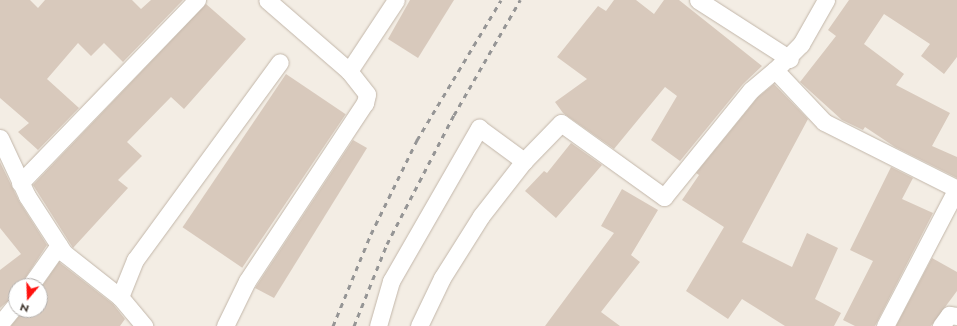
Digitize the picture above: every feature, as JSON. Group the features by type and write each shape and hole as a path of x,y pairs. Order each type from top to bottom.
{"street":[{"path":"20,183 197,0"},
{"path":"225,326 248,281 365,103 363,85 349,71 267,0"},
{"path":"349,71 396,0"},
{"path":"698,0 790,59"},
{"path":"419,326 442,278 481,216 524,161 561,123 664,197 751,90 790,59 826,0"},
{"path":"120,298 135,260 280,62"},
{"path":"775,70 824,122 957,189 885,326"},
{"path":"378,326 391,281 479,128 524,161"},
{"path":"0,138 20,183 59,245 120,298 144,326"},
{"path":"36,278 59,245"},
{"path":"0,324 8,314"},
{"path":"941,326 949,315 957,316"}],"building":[{"path":"0,0 30,0 38,8 45,0 132,0 141,9 151,0 183,0 123,62 104,43 91,56 78,43 47,79 79,108 38,150 18,132 29,123 0,98"},
{"path":"410,0 454,0 418,58 388,39"},
{"path":"614,0 636,0 654,14 664,0 679,0 762,66 743,84 680,161 651,140 677,96 665,87 614,149 563,113 555,102 587,79 557,57 598,6 606,11"},
{"path":"849,0 957,0 957,57 944,74 921,56 930,44 884,14 864,44 904,74 896,85 950,113 932,146 957,157 957,178 895,147 865,127 863,130 842,120 800,82 836,36 828,30"},
{"path":"206,4 246,39 184,109 171,97 127,142 142,156 118,180 128,188 73,248 33,185"},
{"path":"286,74 346,114 242,268 183,227"},
{"path":"774,84 808,119 742,242 792,267 807,233 838,248 815,299 841,313 834,326 785,326 742,299 728,319 686,291 724,227 682,200 699,175 696,173 758,97"},
{"path":"353,140 367,148 274,298 255,288"},
{"path":"571,143 602,165 556,218 525,191 544,171 547,173"},
{"path":"0,162 19,201 47,245 25,278 8,278 8,301 0,308 0,270 21,254 0,228"},
{"path":"891,167 913,178 902,199 933,213 875,326 855,326 843,320 873,261 850,250"},
{"path":"622,189 658,210 631,255 640,262 601,312 620,326 545,326 614,233 601,226"},
{"path":"932,258 957,272 957,291 931,326 896,326"},
{"path":"59,262 113,304 125,319 120,326 11,326 18,318 48,318 48,278"}],"railway":[{"path":"333,326 371,234 417,140 501,0"},
{"path":"354,326 387,244 454,115 520,0"}]}
